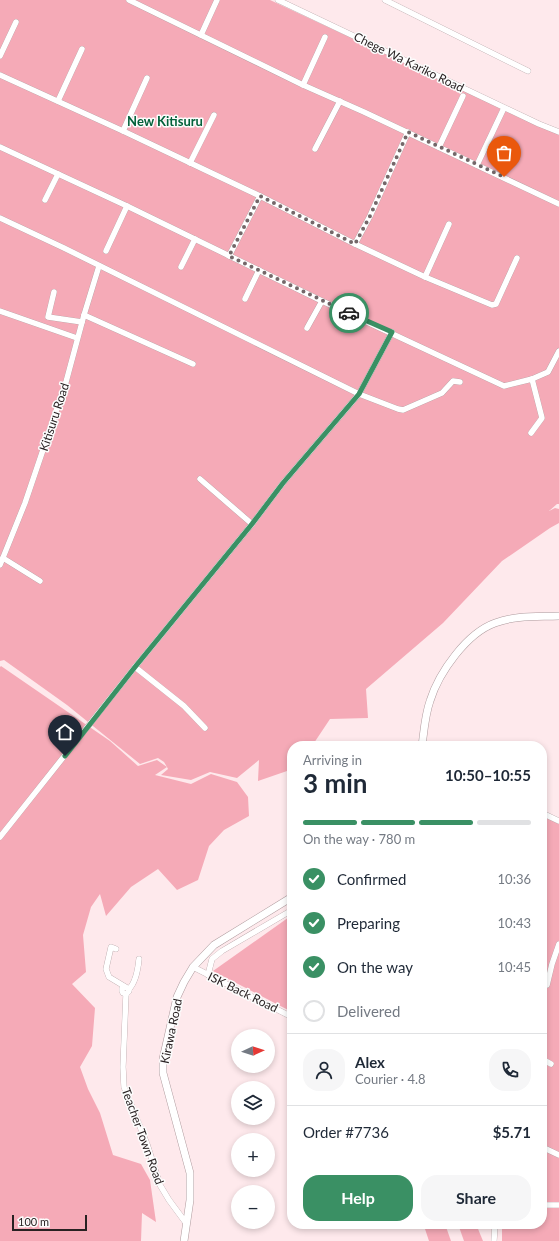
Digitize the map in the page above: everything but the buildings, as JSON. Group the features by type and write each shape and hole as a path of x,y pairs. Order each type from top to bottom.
{"main road":[{"path":"423,741 427,712 436,685 451,662 472,637 495,622 528,616 559,616"},
{"name":"Kirawa Road","path":"184,1241 190,1200 190,1173 163,1073 163,1059 177,997 193,967 214,945 287,899"}],"street":[{"path":"129,0 303,85 408,132 559,204"},
{"path":"201,35 217,0"},
{"name":"Chege Wa Kariko Road","path":"278,0 539,124 559,132"},
{"path":"385,0 528,71"},
{"path":"0,56 16,22"},
{"path":"303,85 325,37"},
{"path":"58,101 82,49"},
{"path":"0,75 260,196 355,244 425,277 494,305 517,258"},
{"path":"123,131 147,78"},
{"path":"439,147 462,96"},
{"path":"315,150 340,101"},
{"path":"477,165 503,110"},
{"path":"190,163 214,115"},
{"path":"355,244 370,216 408,132"},
{"path":"0,147 504,386 532,379 548,372 559,351"},
{"path":"45,200 58,174"},
{"path":"229,256 260,196"},
{"path":"106,251 127,206"},
{"path":"0,218 64,248 359,394 398,409 404,410 442,393 454,381 460,382"},
{"path":"425,277 449,224"},
{"path":"181,267 195,239"},
{"name":"Kitisuru Road","path":"0,565 29,490 66,382 77,338 99,266"},
{"path":"245,299 259,270"},
{"path":"54,292 48,317 82,322"},
{"path":"307,328 322,301"},
{"path":"0,311 77,338"},
{"path":"84,315 192,364"},
{"path":"0,837 135,667 252,524 283,483 359,394 392,332"},
{"path":"531,433 542,420 532,379"},
{"path":"200,479 252,524"},
{"path":"3,558 40,581"},
{"path":"135,667 184,706 205,728"},
{"path":"547,816 559,822"},
{"path":"208,974 212,959 222,951 287,913"},
{"path":"547,985 559,944"},
{"path":"116,949 111,947 106,969 109,977 126,990 131,986 136,975 139,959"},
{"name":"ISK Back Road","path":"193,967 287,1014"},
{"name":"Teacher Town Road","path":"126,990 123,1053 124,1087 147,1144 160,1185 186,1223"},
{"path":"547,1062 552,1064"},
{"path":"547,1149 559,1155"},
{"path":"547,1205 559,1205"},
{"path":"494,1241 495,1229"}],"shaded area":[{"path":"0,0 270,0 559,135 559,504 549,511 555,508 559,509 559,523 502,561 443,623 366,689 368,718 330,719 315,741 287,741 287,771 258,781 259,760 237,778 210,772 191,780 161,775 168,769 164,762 158,758 140,764 67,705 4,660 0,661"},
{"path":"1,666 110,741 138,766 157,760 167,767 155,775 191,784 211,774 237,782 248,797 249,816 224,830 209,846 198,880 177,890 158,869 131,887 106,916 100,894 91,907 83,935 86,972 72,984 95,1008 92,1046 80,1067 88,1089 100,1113 113,1155 141,1164 150,1180 156,1222 142,1213 141,1241 0,1241 0,667"},
{"path":"547,818 559,824 559,1241 502,1241 502,1229 547,1229"},
{"path":"287,919 287,1009 213,971"},
{"path":"425,1229 447,1229 451,1241 429,1241"},
{"path":"460,1229 478,1229 483,1241 464,1241"}],"way so far":[{"path":"349,313 229,256 260,196 355,244 370,216 408,132 504,177"}],"district":[{"name":"New Kitisuru","path":"165,121"}],"route":[{"path":"65,756 135,667 252,524 283,483 359,394 392,332 349,313"}]}
